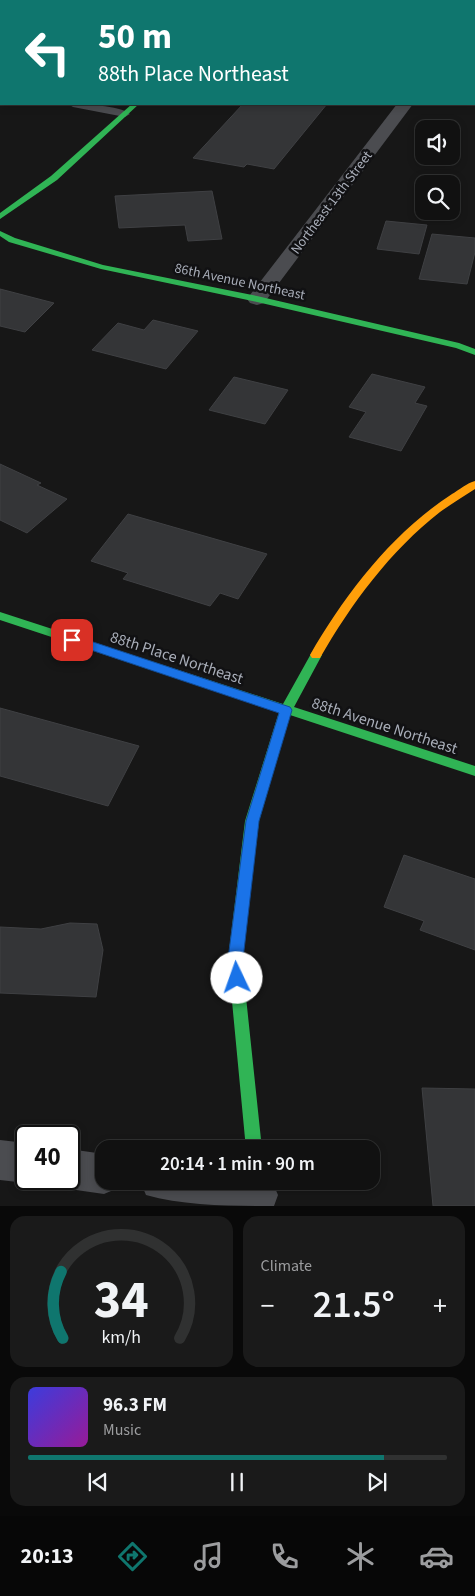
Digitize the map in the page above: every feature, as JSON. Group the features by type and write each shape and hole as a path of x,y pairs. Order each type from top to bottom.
{"street":[{"path":"0,216 18,206 50,180 135,105"},
{"name":"Northeast 13th Street","path":"257,299 404,105"},
{"name":"86th Avenue Northeast","path":"0,234 12,240 101,267 257,299 459,346 475,352"},
{"path":"253,1140 235,959 252,821 286,710 328,632 380,564 430,514 475,484"},
{"name":"88th Place Northeast","path":"0,616 286,710"},
{"name":"88th Avenue Northeast","path":"286,710 475,771"},
{"path":"0,1160 15,1162"},
{"path":"80,1171 95,1173"},
{"path":"229,1190 259,1194"}],"lane":[{"path":"78,105 125,114"}],"building":[{"path":"242,105 326,105 274,169 247,164 244,167 193,158"},
{"path":"212,191 222,239 188,241 185,225 119,228 115,196"},
{"path":"386,221 427,225 419,254 377,249"},
{"path":"432,234 475,238 475,252 467,284 419,279"},
{"path":"0,289 54,303 25,332 0,326"},
{"path":"153,320 198,331 166,369 92,350 118,323 144,330"},
{"path":"372,374 425,387 415,403 427,406 401,451 349,437 366,412 349,407"},
{"path":"234,377 288,390 265,424 209,410"},
{"path":"0,464 41,483 37,485 67,499 27,533 0,520"},
{"path":"128,514 267,554 238,599 220,593 210,606 123,579 128,573 91,561"},
{"path":"0,708 139,746 108,806 0,776"},
{"path":"404,855 475,879 475,950 420,930 424,921 384,907"},
{"path":"70,923 97,924 103,950 96,997 0,993 0,927 41,929"},
{"path":"422,1088 475,1089 475,1206 433,1206"}],"traffic: fast":[{"path":"0,217 54,178 135,105"},
{"path":"0,233 12,240 101,267 257,299 459,346 475,352"},
{"path":"0,616 475,771"},
{"path":"253,1140 235,959 252,821 286,710 316,655"}],"traffic: slow":[{"path":"316,655 352,598 399,544 436,510 475,484"}],"route":[{"path":"72,640 286,710 252,821 235,959 237,978"}]}
